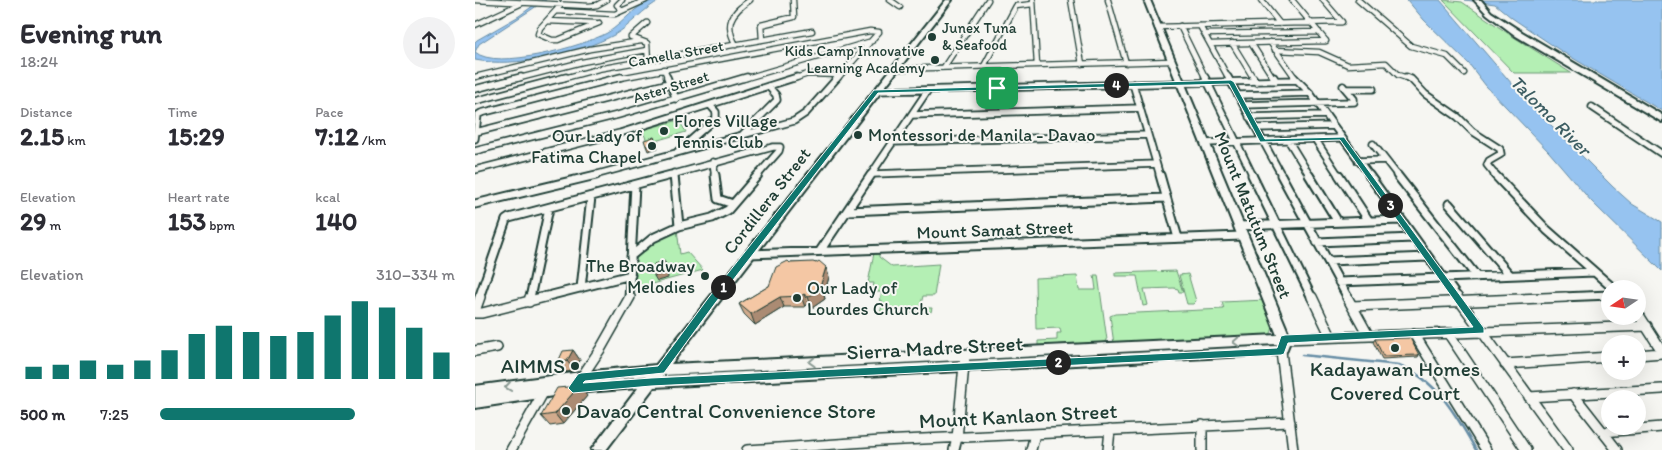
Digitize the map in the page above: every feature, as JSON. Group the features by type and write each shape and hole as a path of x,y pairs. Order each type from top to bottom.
{"main road":[{"path":"1478,2 1489,13 1519,34 1662,119"}],"street":[{"path":"475,0 543,5 593,6 606,0"},
{"path":"622,0 617,5 622,10"},
{"path":"556,11 615,14 646,0"},
{"path":"736,45 730,32 730,23 741,6 750,0"},
{"path":"762,40 761,25 791,19 795,16 793,0"},
{"path":"890,0 900,7"},
{"name":"Cordillera Street","path":"598,450 949,0"},
{"path":"944,67 988,0"},
{"path":"1071,0 1082,64"},
{"path":"1108,0 1126,63"},
{"name":"Mount Matutum Street","path":"1147,0 1243,236 1283,345 1293,450"},
{"path":"1261,0 1280,24"},
{"path":"1210,44 1326,40 1292,0"},
{"path":"1157,27 1342,22 1323,0"},
{"path":"1358,0 1411,46 1447,56 1464,73"},
{"path":"984,66 1016,6 1033,2 1037,65"},
{"path":"475,25 522,3"},
{"path":"547,20 599,23 555,40 537,32 547,20 561,5"},
{"path":"475,21 483,22"},
{"path":"647,23 632,35 633,39 647,43 648,60"},
{"path":"1180,26 1331,337"},
{"path":"1200,26 1368,336"},
{"path":"475,101 599,69 812,31"},
{"name":"Camella Street","path":"476,132 481,113 591,83 879,31 872,41"},
{"path":"1205,34 1319,32"},
{"path":"475,77 590,49 641,41"},
{"path":"475,204 675,154 799,118 872,41"},
{"name":"Aster Street","path":"475,151 676,99 872,41"},
{"path":"1270,42 1297,80 1310,93 1480,331 1568,450"},
{"path":"1232,43 1255,82"},
{"path":"1251,43 1276,81"},
{"path":"475,89 582,62 647,50"},
{"path":"1275,50 1319,52 1348,65 1386,63 1391,65 1398,75 1411,79 1425,94 1458,117 1472,131 1500,149 1501,154 1489,161 1487,165 1490,170 1547,230 1603,280"},
{"path":"895,69 1171,62"},
{"path":"511,68 521,89"},
{"path":"664,69 676,99"},
{"path":"475,170 620,133 812,73 840,75"},
{"path":"877,91 1297,80"},
{"path":"475,139 476,132 669,83"},
{"path":"1133,84 1178,238"},
{"path":"741,136 777,100 776,95 768,86"},
{"path":"1243,105 1355,102 1354,98 1345,88 1373,89"},
{"path":"819,251 848,211 928,90"},
{"path":"1237,95 1310,93"},
{"path":"675,154 716,118 716,112 710,105"},
{"path":"1592,107 1662,154"},
{"path":"912,115 1140,108"},
{"path":"1249,117 1325,115"},
{"path":"1256,128 1333,126"},
{"path":"894,142 1147,135"},
{"path":"1205,142 1342,138"},
{"path":"1315,139 1369,221"},
{"path":"1288,140 1338,222"},
{"path":"1373,144 1477,277"},
{"path":"631,256 653,238 679,226 712,218 728,210 780,148 773,147 713,162 635,185 509,218 506,220 476,312 529,302 631,275"},
{"path":"1358,161 1385,160"},
{"path":"713,162 717,199 733,204"},
{"path":"873,174 1157,164"},
{"path":"674,173 679,226"},
{"path":"573,388 601,348 631,296 635,185"},
{"path":"581,288 591,197"},
{"path":"848,211 1166,198"},
{"path":"1449,204 1510,275"},
{"path":"529,302 549,208"},
{"path":"1239,226 1401,220"},
{"name":"Mount Samat Street","path":"749,254 1243,236"},
{"path":"1317,242 1413,238"},
{"path":"1328,261 1428,257"},
{"path":"1339,282 1594,272"},
{"path":"1352,306 1601,295"},
{"path":"1283,345 1331,337 1647,326 1662,352 1646,354"},
{"path":"1448,332 1526,450"},
{"path":"1414,334 1486,450"},
{"name":"Sierra Madre Street","path":"475,402 573,388 651,382 965,361 1283,345"},
{"path":"475,351 497,348"},
{"path":"1505,364 1601,358"},
{"path":"954,450 957,438 965,361"},
{"name":"Sierra Madre Street","path":"475,391 581,377 661,370 965,361"},
{"path":"1529,397 1662,389"},
{"path":"511,450 543,393"},
{"path":"1573,394 1601,429"},
{"name":"Mount Kanlaon Street","path":"747,450 879,446 957,438 1290,422"},
{"path":"1202,425 1202,450"},
{"path":"1646,428 1662,427"},
{"path":"1108,450 1110,430"},
{"path":"1031,450 1035,434"},
{"path":"1605,435 1617,450"}],"green space":[{"path":"1443,0 1462,2 1571,73 1514,73"},
{"name":"Flores Village Tennis Club","path":"679,120 686,132 648,143 642,130"},
{"path":"677,229 680,254 687,252 703,270 637,288 635,266 638,254 653,241"},
{"path":"874,253 879,253 879,257 892,267 939,264 934,296 923,296 920,308 932,308 931,312 880,314 883,301 880,301 882,292 872,292 874,283 868,283"},
{"path":"1176,271 1183,292 1179,292 1178,289 1174,288 1144,289 1148,305 1143,306 1137,276 1115,276 1115,273"},
{"path":"1188,274 1196,301 1193,304 1187,304 1179,275"},
{"path":"1094,275 1098,275 1107,340 1105,344 1038,347 1038,341 1057,340 1057,333 1061,333 1060,328 1036,329 1035,278 1077,276 1079,290 1096,290"},
{"path":"1266,300 1275,322 1270,336 1114,344 1110,316 1115,314 1224,309 1222,302"}],"water":[{"path":"541,0 546,0 479,44 475,52 475,42 477,40 519,16"},
{"path":"661,0 614,35 583,48 546,58 509,62 475,60 475,52 486,57 502,59 520,58 560,50 607,33 638,8 653,1"},
{"path":"1407,0 1440,0 1525,99 1613,187 1632,204 1662,222 1662,271 1591,201 1549,152 1486,86 1469,64 1424,20"},
{"path":"1465,0 1662,0 1662,111 1561,51 1512,18 1495,4"}],"building":[{"path":"654,137 656,144 646,146 644,140"},
{"path":"664,261 665,273 654,276 654,264"},
{"path":"788,261 790,263 816,263 819,261 826,267 820,287 822,289 808,297 804,294 801,296 780,297 751,314 739,304 769,286 776,267"},
{"name":"Kadayawan Homes Covered Court","path":"1410,338 1419,355 1383,356 1375,339"},
{"path":"573,350 567,361 558,362 563,351"},
{"path":"579,386 555,414 541,416 557,388"}],"waterway":[{"path":"1302,355 1399,365 1412,372 1424,380 1445,400 1476,450"}],"place":[{"name":"Junex Tuna & Seafood","path":"932,37"},
{"name":"Kids Camp Innovative Learning Academy","path":"935,60"},
{"name":"Flores Village Tennis Club","path":"664,131"},
{"name":"Montessori de Manila - Davao","path":"858,135"},
{"name":"Our Lady of Fatima Chapel","path":"652,146"},
{"name":"The Broadway Melodies","path":"705,276"},
{"name":"Our Lady of Lourdes Church","path":"797,298"},
{"name":"Kadayawan Homes Covered Court","path":"1395,348"},
{"name":"AIMMS","path":"575,366"},
{"name":"Davao Central Convenience Store","path":"566,411"}],"route":[{"path":"1231,82 1263,141 1342,138 1480,331 1285,339 1281,351 651,382 573,388 581,377 661,370 713,300 877,91 997,88 1231,82"}],"water label":[{"name":"Talomo River","path":"1551,115"}]}
